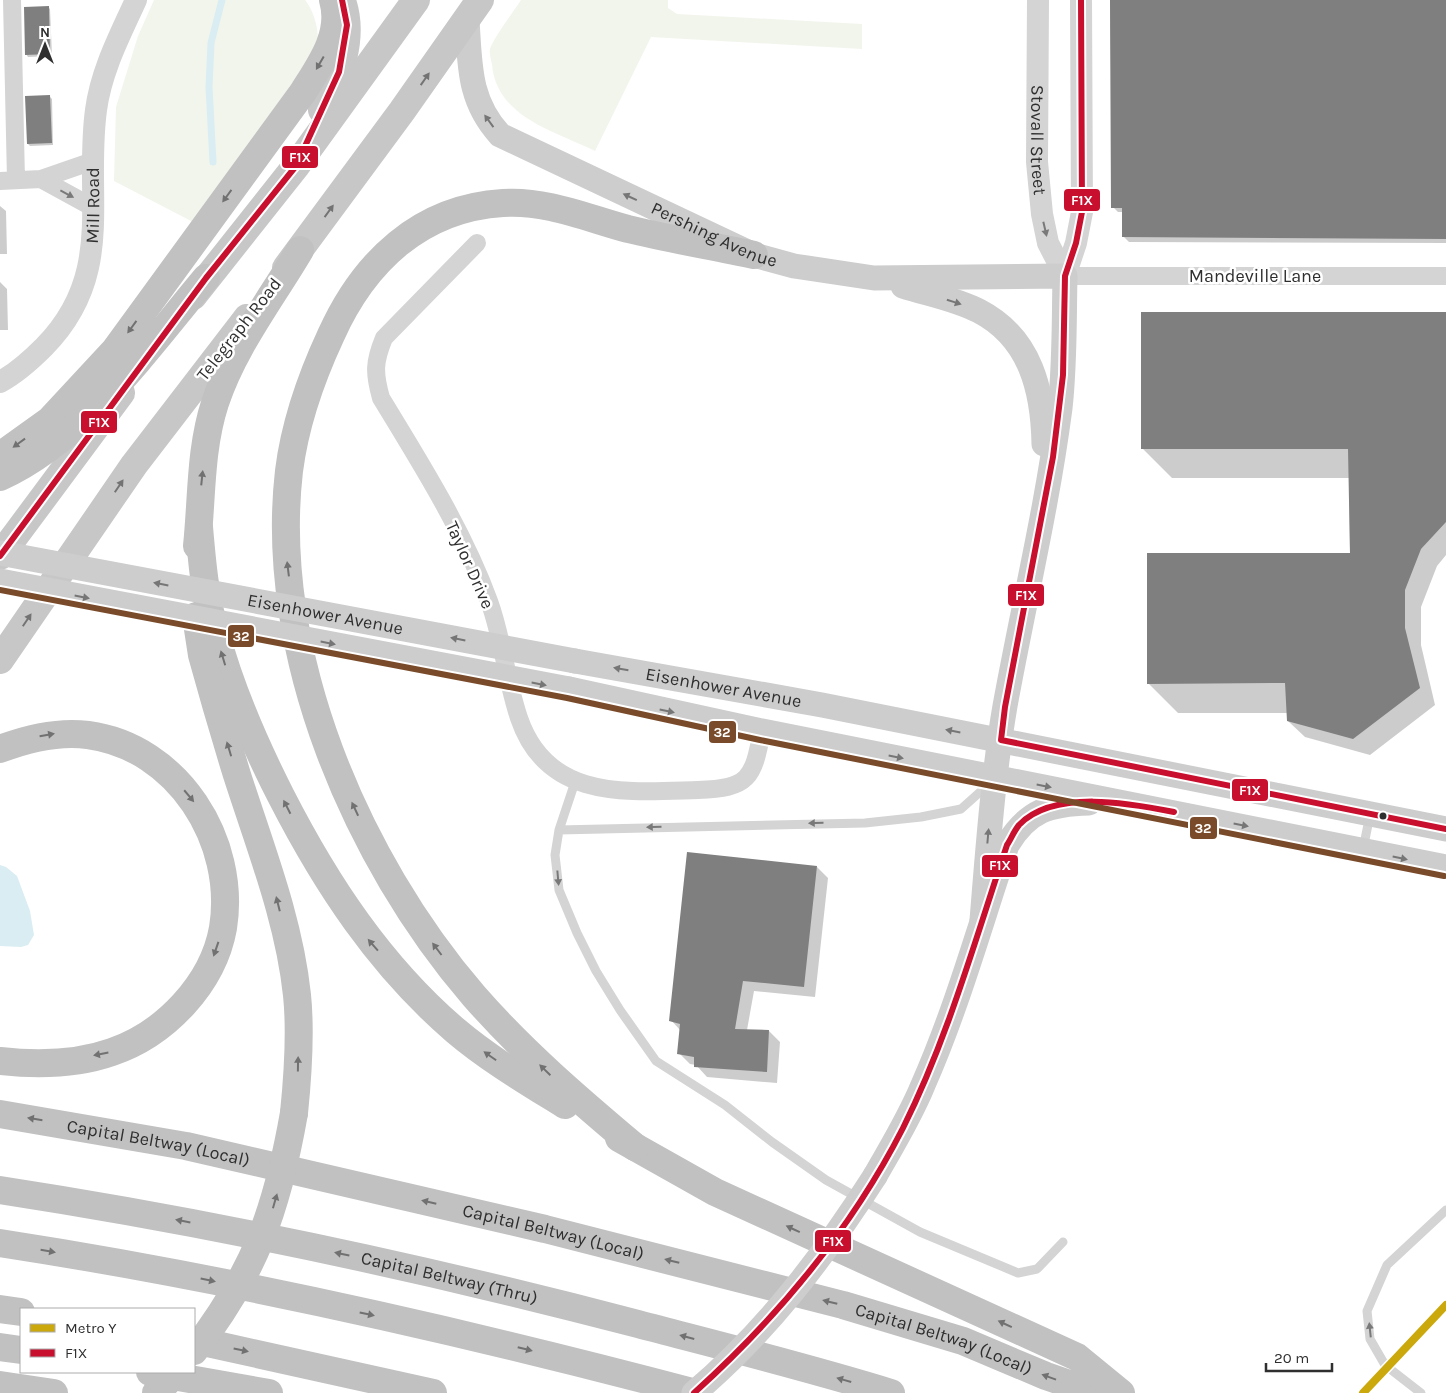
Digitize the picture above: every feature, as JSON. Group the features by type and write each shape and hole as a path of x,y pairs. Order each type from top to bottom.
{"highway":[{"path":"0,456 50,420 115,350 318,68 332,41 335,22 332,0"},
{"path":"635,1147 552,1076 512,1038 472,993 435,946 403,897 370,840 343,785 322,729 296,631 286,554 286,509 290,470 304,402 316,367 334,327 372,268 412,231 432,221 455,212 479,206 502,203 529,203 556,208 631,230 754,255"},
{"path":"195,1350 237,1289 257,1250 274,1204 285,1162 294,1113 299,1030 297,995 291,953 273,884 202,655 194,574 206,439 215,403 231,365 300,250"},
{"path":"0,477 15,470 49,447 84,417 121,378 206,278"},
{"path":"199,527 205,586 214,631 231,684 262,760 307,848 339,900 368,939 417,994 456,1031 536,1087 635,1147 715,1192 775,1221 1077,1357 1121,1393"},
{"path":"0,749 24,740 57,734 89,735 123,744 149,759 175,778 208,822 222,871 224,904 219,938 199,985 180,1008 153,1032 112,1052 67,1061 22,1063 0,1061"},
{"name":"Capital Beltway (Local)","path":"0,1114 186,1146 545,1229 805,1295 963,1341 1046,1376 1095,1393"},
{"name":"Capital Beltway (Thru)","path":"0,1190 101,1206 216,1228 510,1290 891,1393"},
{"path":"0,1243 159,1269 342,1308 494,1342 695,1393"},
{"path":"0,1309 20,1312"},
{"path":"195,1340 433,1393"},
{"path":"0,1347 20,1350"},
{"path":"156,1373 269,1393"},
{"path":"156,1393 176,1373"},
{"path":"0,1385 54,1393"}],"main road":[{"path":"296,166 339,72 347,25 342,0"},
{"path":"0,555 206,278 296,166 416,0"},
{"name":"Pershing Avenue","path":"473,10 471,80 478,103 488,121 500,134 754,255 794,266 874,278 1065,276"},
{"name":"Telegraph Road","path":"0,660 134,464 300,250 473,10"},
{"name":"Stovall Street","path":"982,920 988,836 1001,740 1053,458 1063,375 1065,276"},
{"path":"874,278 979,311 995,321 1018,344 1028,360 1039,391 1044,438 1046,493"},
{"name":"Eisenhower Avenue","path":"0,555 822,705 1446,829"},
{"name":"Eisenhower Avenue","path":"0,581 568,689 762,731 1142,805 1446,867"},
{"path":"695,1393 753,1338 798,1286 846,1221 899,1135 923,1086 942,1038 1007,845 1018,826 1033,814 1072,803 1142,805"}],"street":[{"path":"12,0 8,180 41,179 93,161"},
{"name":"Mill Road","path":"0,382 19,370 54,337 81,294 90,262 94,230 93,161 96,109 111,54 136,0"},
{"name":"Stovall Street","path":"1038,0 1037,162 1042,214 1048,243 1065,276"},
{"name":"Stovall Street","path":"1065,276 1076,243 1082,212 1081,0"},
{"path":"41,179 94,208"},
{"name":"Taylor Drive","path":"477,243 384,338 376,356 375,377 380,398 454,526 489,602 519,718 529,742 549,765 575,782 614,792 727,788 741,782 752,771 758,758 762,731"},
{"name":"Mandeville Lane","path":"1065,276 1446,276"}],"lane":[{"path":"559,830 865,823 921,818 961,809 996,777"},
{"path":"575,782 559,830 556,854 559,890 577,934 596,971 620,1010 656,1061 725,1105 772,1142 826,1180 920,1232 1018,1273 1037,1269 1063,1242"},
{"path":"1362,850 1370,814"},
{"path":"1421,1393 1385,1365 1370,1339 1368,1311 1387,1265 1446,1210"}],"shaded area":[{"path":"154,0 305,0 311,9 317,26 318,38 314,51 193,222 114,181 116,107 138,36"},
{"path":"521,0 668,0 668,8 677,14 862,24 862,49 651,37 595,151 545,129 530,120 516,110 504,97 496,82 490,49"},
{"path":"0,865 6,867 17,876 30,911 34,935 28,945 21,947 0,946"}],"building":[{"path":"1110,0 1446,0 1446,239 1122,237 1122,208 1111,208"},
{"path":"49,6 50,54 25,55 24,7"},
{"path":"50,95 52,143 27,144 25,96"},
{"path":"1141,312 1446,312 1446,522 1421,549 1405,590 1405,628 1420,688 1353,739 1287,721 1285,683 1147,684 1147,553 1350,553 1348,449 1141,449"},
{"path":"687,852 817,866 804,987 743,981 735,1029 769,1030 767,1072 694,1067 694,1057 677,1054 680,1024 669,1021"}],"waterway":[{"path":"213,162 209,87 211,43 222,0"}],"metro line":[{"name":"Y","path":"1363,1393 1446,1305"}],"transit line":[{"name":"F1X","path":"0,556 206,278 296,166 339,72 347,25 342,0"},
{"name":"F1X","path":"1081,0 1082,212 1076,243 1065,276 1063,375 1053,457 1005,707 1001,740 1446,829"},
{"name":"32","path":"0,590 567,698 760,740 1444,876"},
{"name":"F1X","path":"694,1393 755,1334 783,1303 836,1237 883,1166 903,1128 934,1059 960,988 1007,845 1019,825 1034,814 1052,807 1072,803 1115,803 1174,812"}]}
